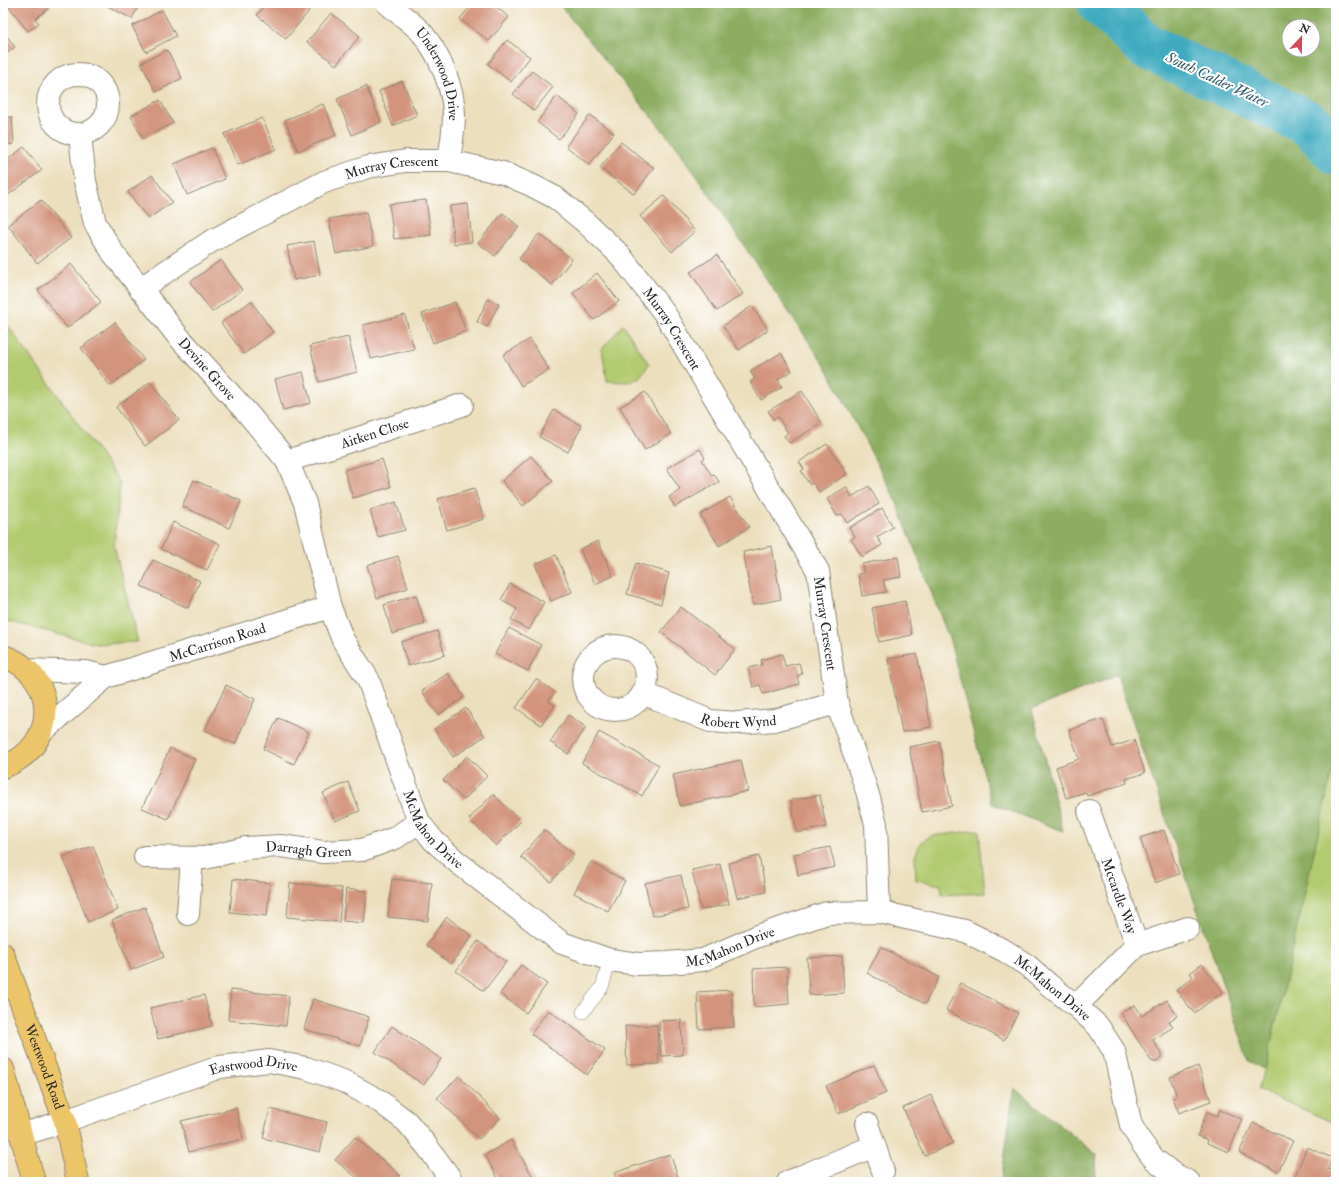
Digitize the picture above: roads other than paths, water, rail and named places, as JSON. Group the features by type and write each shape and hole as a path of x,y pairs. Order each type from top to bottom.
{"main road":[{"path":"3,656 14,660 28,670 39,683 44,700 46,715 42,732 36,744 26,755 14,764 3,767"},
{"name":"Westwood Road","path":"3,954 65,1121 78,1182"},
{"path":"3,1069 34,1182"}],"street":[{"name":"Underwood Drive","path":"387,3 422,33 435,51 444,70 451,92 454,114 449,161"},
{"name":"Devine Grove","path":"80,135 85,181 96,223 113,253 177,335 250,415 287,461 305,503 330,607"},
{"name":"Murray Crescent","path":"140,289 210,242 324,182 368,167 406,161 449,161 503,173 556,198 586,222 619,254 665,314 818,571 837,703 867,791 876,824 879,912"},
{"name":"Aitken Close","path":"287,461 462,405"},
{"name":"McCarrison Road","path":"42,732 106,677 330,607"},
{"name":"McMahon Drive","path":"330,607 343,640 368,679 418,822 433,840 456,860 562,944 610,960 638,964 703,960 758,936 827,913 879,912 964,931 1005,951 1028,966 1098,1026 1114,1051 1131,1125 1140,1142 1154,1159 1172,1173 1189,1182"},
{"path":"28,670 86,672 106,677"},
{"name":"Robert Wynd","path":"643,694 710,721 737,723 775,720 837,703"},
{"name":"Mccardle Way","path":"1076,1006 1137,945 1089,811"},
{"name":"Darragh Green","path":"145,858 205,858 246,848 281,846 323,852 362,850 395,838 418,822"},
{"path":"188,914 192,858"},
{"path":"1137,945 1188,928"},
{"name":"Eastwood Drive","path":"21,1134 65,1121 220,1067 269,1061 306,1068 342,1081 378,1100 407,1122 426,1145 452,1182"},
{"path":"867,1124 883,1170"},
{"path":"788,1182 874,1146"}],"lane":[{"path":"583,1012 602,987 610,960"}],"waterway":[{"name":"South Calder Water","path":"1100,3 1146,46 1310,124 1336,152"}]}
